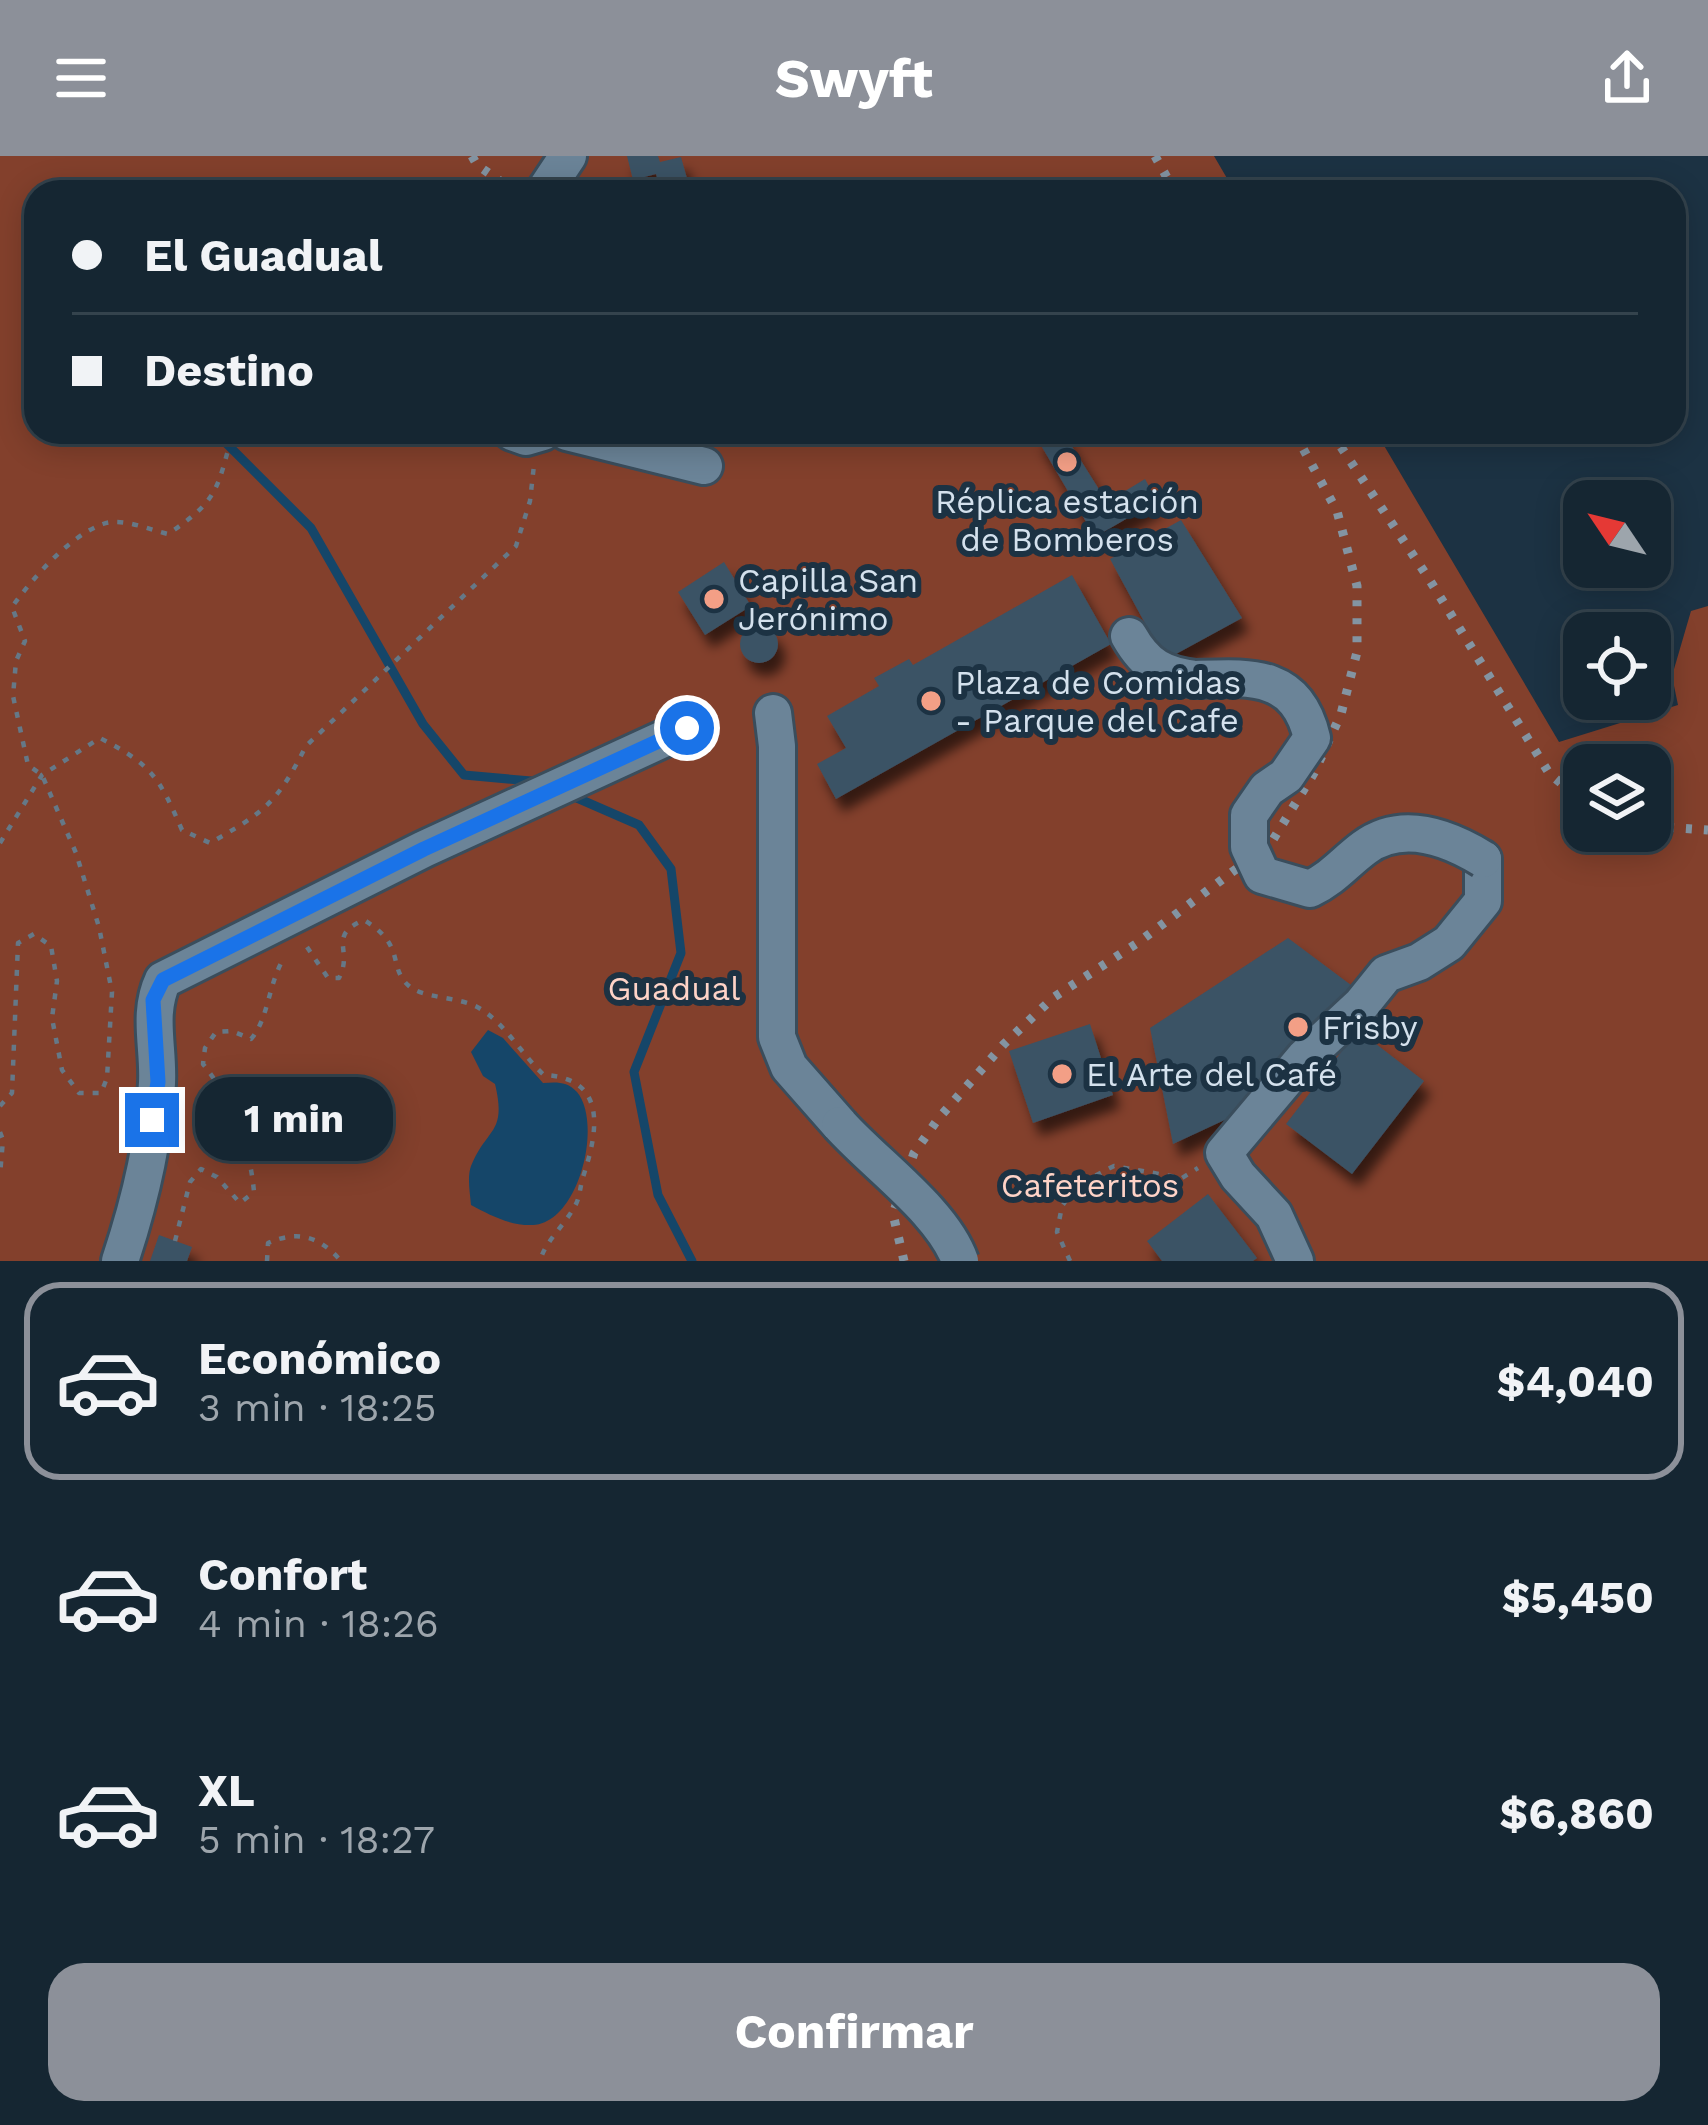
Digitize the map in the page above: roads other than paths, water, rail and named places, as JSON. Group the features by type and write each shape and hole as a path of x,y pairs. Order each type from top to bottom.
{"street":[{"path":"594,444 704,466"},
{"path":"1130,636 1141,658 1166,675 1262,678 1298,701 1312,738 1286,776 1267,789 1249,815 1249,847 1262,875 1310,889 1338,874 1366,846 1398,832 1459,844 1483,859 1483,901 1449,943 1419,962 1386,974 1361,1005 1304,1058 1224,1153 1274,1215 1295,1261"},
{"path":"773,713 777,1037 789,1067 935,1221 954,1243 960,1261"},
{"path":"121,1261 141,1197 158,1082 153,1000 163,980 424,849 687,728"}],"water":[{"path":"488,1030 503,1038 543,1083 569,1086 577,1092 584,1107 587,1147 574,1190 549,1220 533,1225 508,1222 471,1205 471,1166 499,1112 495,1084 483,1076 471,1052"}],"waterway":[{"path":"227,444 311,528 423,724 464,775 531,781"},
{"path":"577,798 639,825 671,869 681,953 634,1072 658,1195 692,1261"}],"railway":[{"path":"472,156 499,180"},
{"path":"1155,156 1168,180"},
{"path":"904,1261 893,1214 914,1153 938,1119 1004,1044 1054,997 1136,944 1271,843 1314,773 1341,714 1357,652 1357,586 1337,511 1301,444"},
{"path":"1339,444 1549,773 1563,785"},
{"path":"1671,827 1708,830"}],"place":[{"name":"Réplica estación de Bomberos","path":"1067,462"},
{"name":"Capilla San Jerónimo","path":"714,599"},
{"name":"Plaza de Comidas - Parque del Cafe","path":"931,701"},
{"name":"Frisby","path":"1298,1027"},
{"name":"El Arte del Café","path":"1062,1074"}],"park label":[{"name":"Guadual","path":"674,988"},
{"name":"Cafeteritos","path":"1090,1185"}]}
